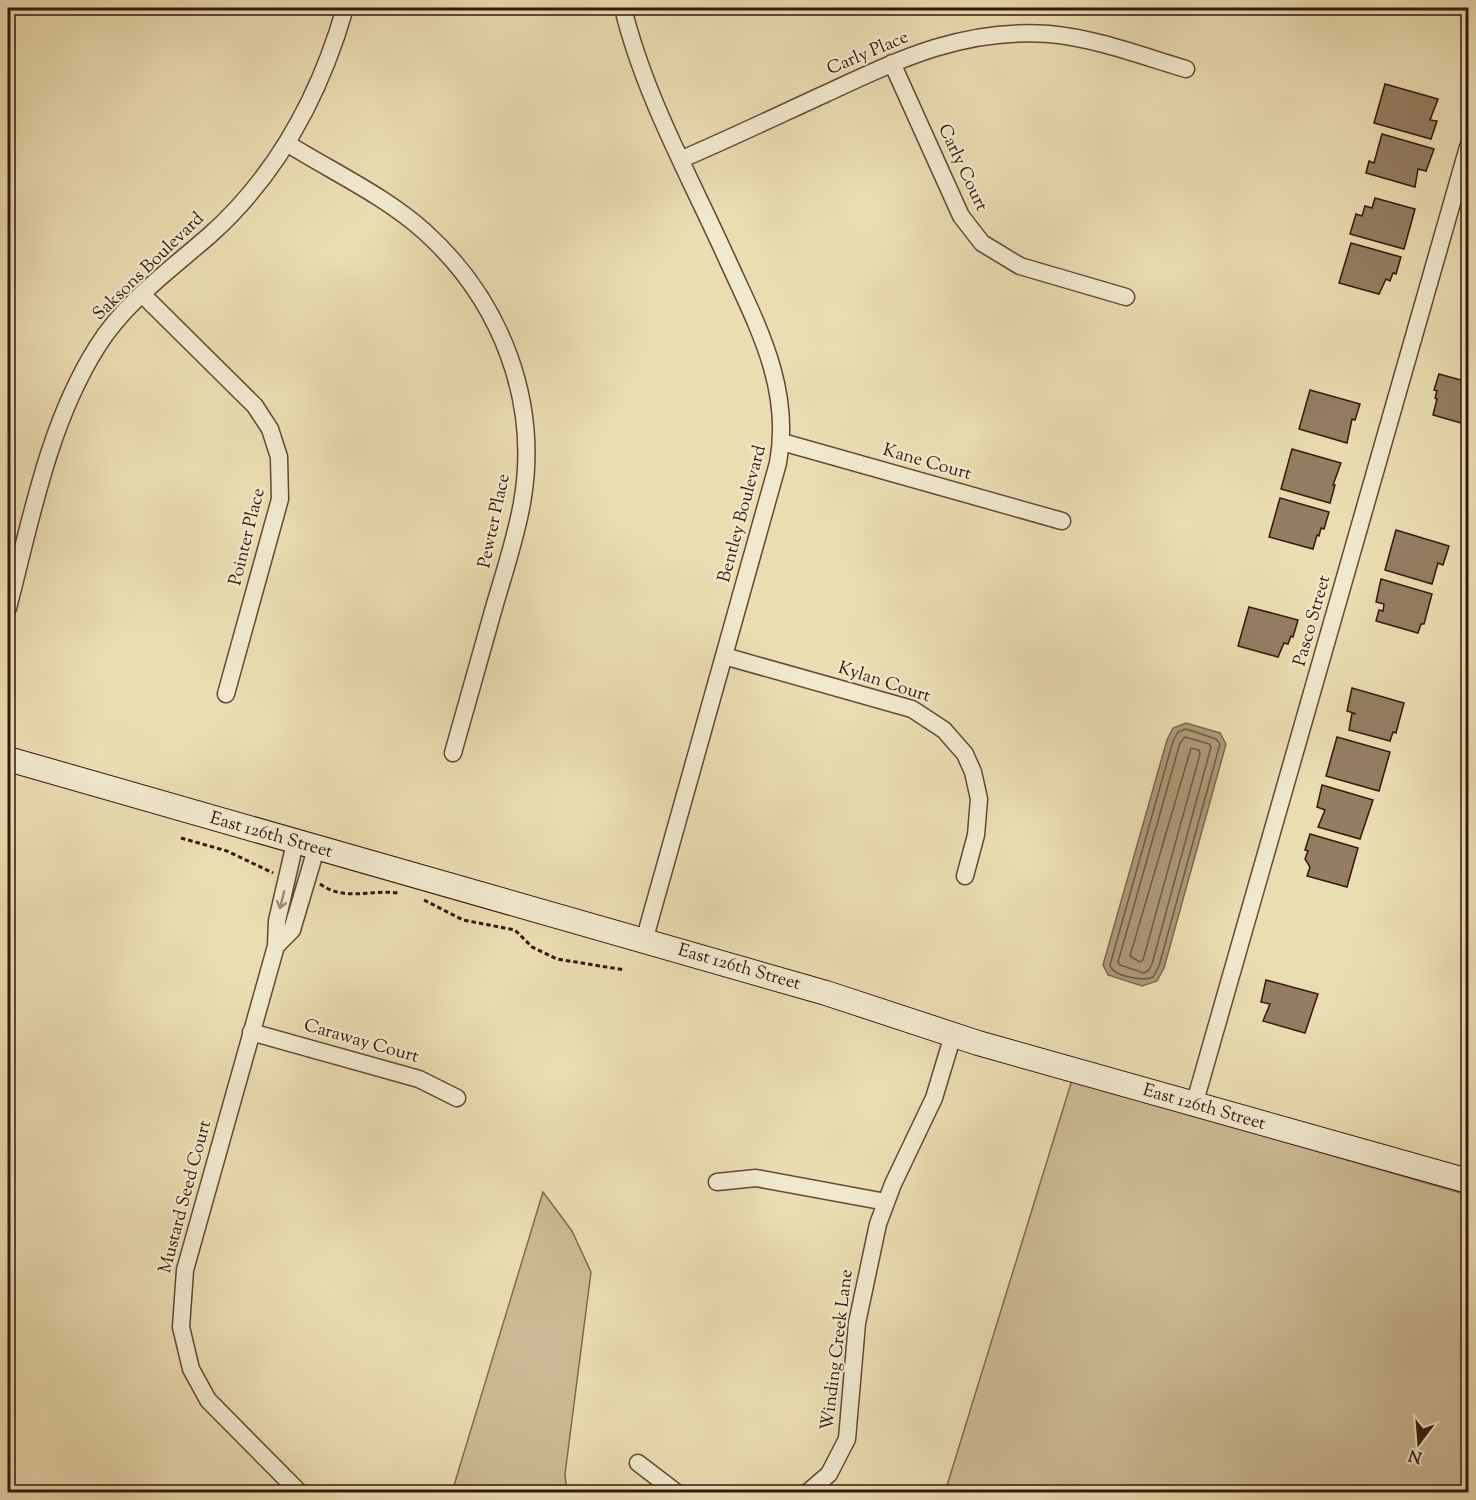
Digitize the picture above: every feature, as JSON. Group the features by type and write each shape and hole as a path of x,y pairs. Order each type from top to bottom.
{"main road":[{"name":"East 126th Street","path":"8,759 826,993 953,1035 1194,1106 1468,1181"}],"street":[{"name":"Saksons Boulevard","path":"8,608 60,422 97,346 111,327 142,295 237,209 288,144 320,82 345,8"},
{"name":"Bentley Boulevard","path":"623,8 632,43 772,363 780,400 782,442 644,941"},
{"name":"Carly Place","path":"682,159 892,63 952,42 987,35 1021,33 1065,36 1186,69"},
{"name":"Carly Court","path":"892,63 961,216 982,243 1020,266 1126,297"},
{"name":"Pewter Place","path":"288,144 397,210 454,261 476,288 497,323 513,363 527,441 522,502 453,753"},
{"name":"Pasco Street","path":"1194,1106 1468,147"},
{"name":"Pointer Place","path":"142,295 255,406 270,429 279,457 281,481 278,510 226,694"},
{"name":"Kane Court","path":"782,442 1062,521"},
{"name":"Kylan Court","path":"724,656 912,709 944,730 965,754 973,772 979,799 976,835 965,876"},
{"name":"Mustard Seed Court","path":"299,1492 208,1400 191,1369 181,1327 185,1270 276,946 277,921 306,846"},
{"name":"Caraway Court","path":"251,1032 419,1079 457,1098"},
{"name":"Winding Creek Lane","path":"808,1492 828,1474 847,1439 857,1323 864,1284 886,1202 934,1098 953,1035"},
{"path":"717,1182 756,1178 816,1192 886,1202"},
{"path":"638,1463 676,1492"}],"path":[{"path":"182,838 227,851 279,873"},
{"path":"320,884 339,894 402,894"},
{"path":"417,898 443,908 463,920 515,930 532,947 557,959 625,970"}],"shaded area":[{"path":"1072,1080 1468,1195 1468,1492 945,1492"},
{"path":"543,1192 572,1231 591,1272 565,1474 567,1492 452,1492"}],"water":[{"path":"1186,723 1220,733 1226,744 1164,968 1157,981 1142,986 1108,975 1103,965 1167,740 1173,728"}],"building":[{"path":"1385,84 1438,99 1430,120 1437,121 1431,139 1374,123"},
{"path":"1382,134 1434,149 1426,171 1418,169 1415,187 1366,173 1369,161 1374,163"},
{"path":"1375,198 1415,209 1404,249 1350,234 1356,214 1362,216 1365,206 1372,208"},
{"path":"1351,243 1401,257 1396,274 1393,273 1390,281 1386,279 1379,294 1339,283"},
{"path":"1439,374 1468,382 1468,425 1433,415 1437,399 1435,398 1437,391 1434,390"},
{"path":"1310,390 1360,404 1355,420 1352,419 1347,443 1299,429"},
{"path":"1292,449 1341,463 1333,485 1335,485 1330,503 1281,489"},
{"path":"1280,498 1329,512 1324,529 1321,528 1319,536 1317,535 1313,549 1269,537"},
{"path":"1396,530 1449,546 1443,565 1438,563 1432,584 1385,570"},
{"path":"1381,579 1432,594 1424,624 1421,624 1418,633 1376,621 1379,610 1383,611 1384,604 1376,602"},
{"path":"1249,607 1298,620 1293,637 1291,636 1288,644 1284,643 1278,657 1238,646"},
{"path":"1352,688 1404,703 1396,733 1393,732 1390,741 1349,730 1352,713 1356,714 1347,711"},
{"path":"1337,737 1390,752 1379,791 1326,776"},
{"path":"1322,785 1373,800 1360,839 1318,827 1325,810 1317,807"},
{"path":"1310,834 1358,848 1347,887 1307,876 1310,867 1305,859 1308,851 1305,850"},
{"path":"1266,980 1318,994 1305,1033 1263,1021 1270,1004 1261,1002"}]}
